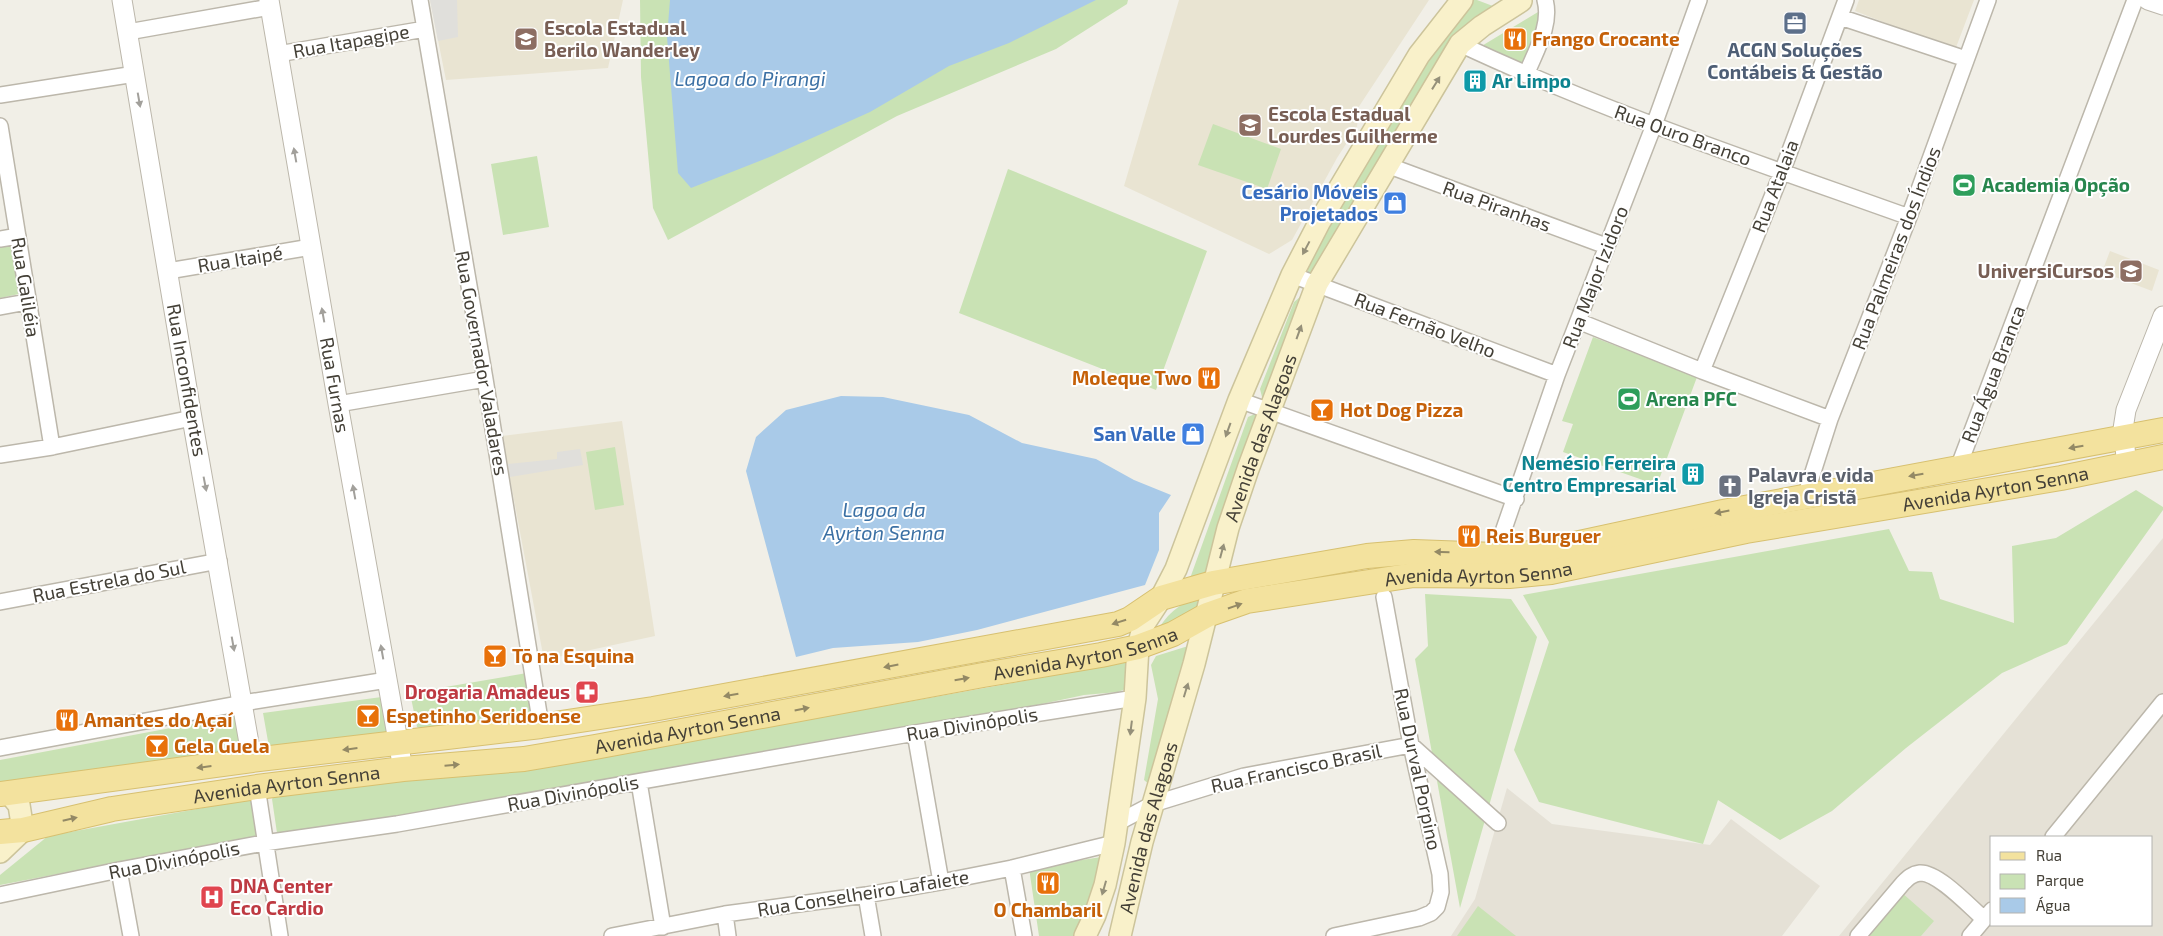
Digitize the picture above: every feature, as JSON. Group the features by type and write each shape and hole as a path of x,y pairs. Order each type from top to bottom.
{"main road":[{"name":"Avenida das Alagoas","path":"1085,936 1095,915 1105,885 1115,833 1135,698 1138,647 1144,624 1161,598 1180,560 1239,400 1292,275 1325,213 1418,55 1462,0"},
{"path":"1498,0 1510,3 1521,0"},
{"name":"Avenida das Alagoas","path":"1120,936 1153,804 1207,615 1213,583 1238,497 1317,284 1460,44 1482,26 1521,0"},
{"name":"Avenida Ayrton Senna","path":"5,793 252,760 541,726 663,708 1094,629 1130,619 1161,598 1213,583 1367,556 1414,552 1495,555 1533,553 1722,512 2143,434"},
{"name":"Avenida Ayrton Senna","path":"11,831 112,809 257,787 403,769 532,758 1138,647 1173,634 1207,615 1247,601 1414,574 1509,576 1551,572 1746,531 2128,466 2163,458"},
{"path":"1746,531 1754,524 1777,517 1780,513 1778,502"},
{"path":"0,852 11,831 19,804 5,793"}],"street":[{"name":"Rua Inconfidentes","path":"122,0 252,760"},
{"name":"Rua Governador Valadares","path":"420,0 485,379 541,726"},
{"path":"1526,74 1544,30 1548,10 1545,0"},
{"name":"Rua Major Izidoro","path":"1495,555 1516,499 1557,375 1654,125 1699,0"},
{"name":"Rua Atalaia","path":"1702,371 1782,172 1846,0"},
{"name":"Rua Palmeiras dos Índios","path":"1805,497 1830,419 1909,218 1988,0"},
{"name":"Rua Água Branca","path":"1958,468 2134,0"},
{"path":"2148,0 2163,5"},
{"path":"128,32 269,4"},
{"name":"Rua Furnas","path":"269,4 403,769"},
{"path":"1840,17 1966,59"},
{"name":"Rua Itapagipe","path":"278,54 425,29"},
{"name":"Rua Ouro Branco","path":"1460,44 1526,74 1654,125 1909,218"},
{"path":"0,95 135,74"},
{"name":"Rua Galiléia","path":"0,126 52,447"},
{"name":"Rua Piranhas","path":"1388,165 1606,246"},
{"path":"0,239 18,236"},
{"name":"Rua Itaipé","path":"168,271 311,247"},
{"name":"Rua Fernão Velho","path":"1292,275 1557,375"},
{"path":"0,307 27,302"},
{"path":"2128,466 2143,434 2138,416 2136,388 2163,316"},
{"path":"1578,321 1702,371 1830,419"},
{"path":"338,404 485,379"},
{"path":"1239,400 1516,499"},
{"path":"0,455 52,447 192,418"},
{"name":"Rua Estrela do Sul","path":"0,602 219,561"},
{"name":"Rua Durval Porpino","path":"1339,936 1406,921 1431,913 1440,900 1440,874 1411,745 1384,597"},
{"path":"0,748 243,703 387,680"},
{"name":"Rua Divinópolis","path":"6,894 264,843 397,824 915,733 1135,698"},
{"path":"2054,836 2163,702"},
{"path":"915,733 941,882"},
{"path":"1411,745 1498,823"},
{"name":"Rua Francisco Brasil","path":"1115,833 1153,804 1244,776 1411,745"},
{"path":"639,782 663,926"},
{"path":"257,787 264,843 280,936"},
{"path":"1121,796 1153,804"},
{"name":"Rua Conselheiro Lafaiete","path":"612,936 725,914 941,882 1012,868 1115,833"},
{"path":"1012,868 1024,936"},
{"path":"120,870 131,936"},
{"path":"1858,936 1903,883 1911,875 1919,873 1925,873 1937,879 1988,914 1970,936"},
{"path":"866,894 873,936"},
{"path":"725,914 728,936"}],"shaded area":[{"name":"Escola Estadual Berilo Wanderley","path":"430,0 623,0 608,68 446,80"},
{"path":"430,0 457,0 458,37 438,41"},
{"name":"Escola Estadual Lourdes Guilherme","path":"1179,0 1429,0 1356,111 1358,117 1357,127 1337,158 1292,240 1269,254 1124,186"},
{"path":"1859,0 1974,0 1955,50 1855,11"},
{"name":"UniversiCursos","path":"2110,251 2159,270 2152,291 2102,272"},
{"path":"622,421 655,636 544,660 502,436"},
{"path":"580,449 583,465 510,477 507,464 557,459 557,452"},
{"path":"2163,538 2163,936 1839,936"},
{"path":"1507,788 1552,824 1710,845 1731,819 1820,886 1782,936 1451,936 1475,899"}],"green space":[{"name":"Lagoa do Pirangi","path":"640,0 1128,0 1127,4 1056,49 897,116 668,240 653,208 641,77"},
{"path":"1464,0 1477,0 1498,8 1312,277 1308,273 1308,265 1346,197"},
{"path":"1538,12 1543,14 1523,64 1480,47"},
{"path":"1213,124 1281,149 1267,189 1198,165"},
{"path":"537,156 549,227 503,235 491,164"},
{"path":"1008,169 1207,251 1156,390 959,313"},
{"path":"12,243 19,294 0,298 0,245"},
{"path":"1300,297 1307,298 1267,399 1262,397 1260,389 1294,302"},
{"name":"Arena PFC","path":"1593,337 1697,377 1657,485 1563,452 1573,424 1562,421"},
{"path":"1257,413 1261,414 1215,573 1188,584 1248,417"},
{"path":"615,447 624,505 595,510 586,452"},
{"path":"2136,490 2163,507 2163,510 2067,644 2002,673 1906,748 1832,811 1780,840 1718,800 1703,844 1539,802 1514,750 1549,642 1523,595 1889,529 1909,571 1932,572 1940,599 2014,623 2012,546 2056,538"},
{"path":"1205,593 1199,614 1152,639 1168,616 1186,602"},
{"path":"1425,594 1511,599 1537,637 1460,908 1415,659 1428,646"},
{"path":"1198,643 1151,786 1144,780 1158,699 1151,665 1156,656"},
{"path":"1129,662 1133,686 1118,692 1084,695 1037,705 817,742 395,821 282,835 277,833 272,799 277,792 548,761 862,710"},
{"path":"527,673 539,714 426,731 417,727 410,693"},
{"path":"389,696 394,733 269,747 263,713"},
{"path":"240,715 246,758 77,772 0,782 0,760"},
{"path":"252,799 256,836 0,885 0,875 48,836"},
{"path":"1108,856 1080,936 1039,936 1029,868"},
{"path":"1901,892 1934,921 1921,936 1864,936"},
{"path":"1478,906 1516,936 1457,936"}],"water":[{"name":"Lagoa do Pirangi","path":"670,0 1096,0 1009,43 949,66 870,112 772,156 691,188 678,173 667,37"},
{"name":"Lagoa da Ayrton Senna","path":"841,396 883,397 969,415 1022,443 1096,459 1134,480 1171,495 1159,513 1159,550 1145,585 977,630 918,642 833,648 796,657 746,471 756,437 786,410"}],"place":[{"name":"ACGN Soluções Contábeis & Gestão","path":"1795,23"},
{"name":"Escola Estadual Berilo Wanderley","path":"526,39"},
{"name":"Frango Crocante","path":"1515,39"},
{"name":"Ar Limpo","path":"1475,81"},
{"name":"Escola Estadual Lourdes Guilherme","path":"1250,125"},
{"name":"Academia Opção","path":"1964,185"},
{"name":"Cesário Móveis Projetados","path":"1395,203"},
{"name":"UniversiCursos","path":"2131,271"},
{"name":"Moleque Two","path":"1209,378"},
{"name":"Arena PFC","path":"1629,399"},
{"name":"Hot Dog Pizza","path":"1322,410"},
{"name":"San Valle","path":"1193,434"},
{"name":"Nemésio Ferreira Centro Empresarial","path":"1693,474"},
{"name":"Palavra e vida Igreja Cristã","path":"1730,486"},
{"name":"Reis Burguer","path":"1469,536"},
{"name":"Tō na Esquina","path":"495,656"},
{"name":"Drogaria Amadeus","path":"587,692"},
{"name":"Espetinho Seridoense","path":"368,716"},
{"name":"Amantes do Açaí","path":"67,720"},
{"name":"Gela Guela","path":"157,746"},
{"name":"O Chambaril","path":"1048,883"},
{"name":"DNA Center Eco Cardio","path":"212,897"}]}
